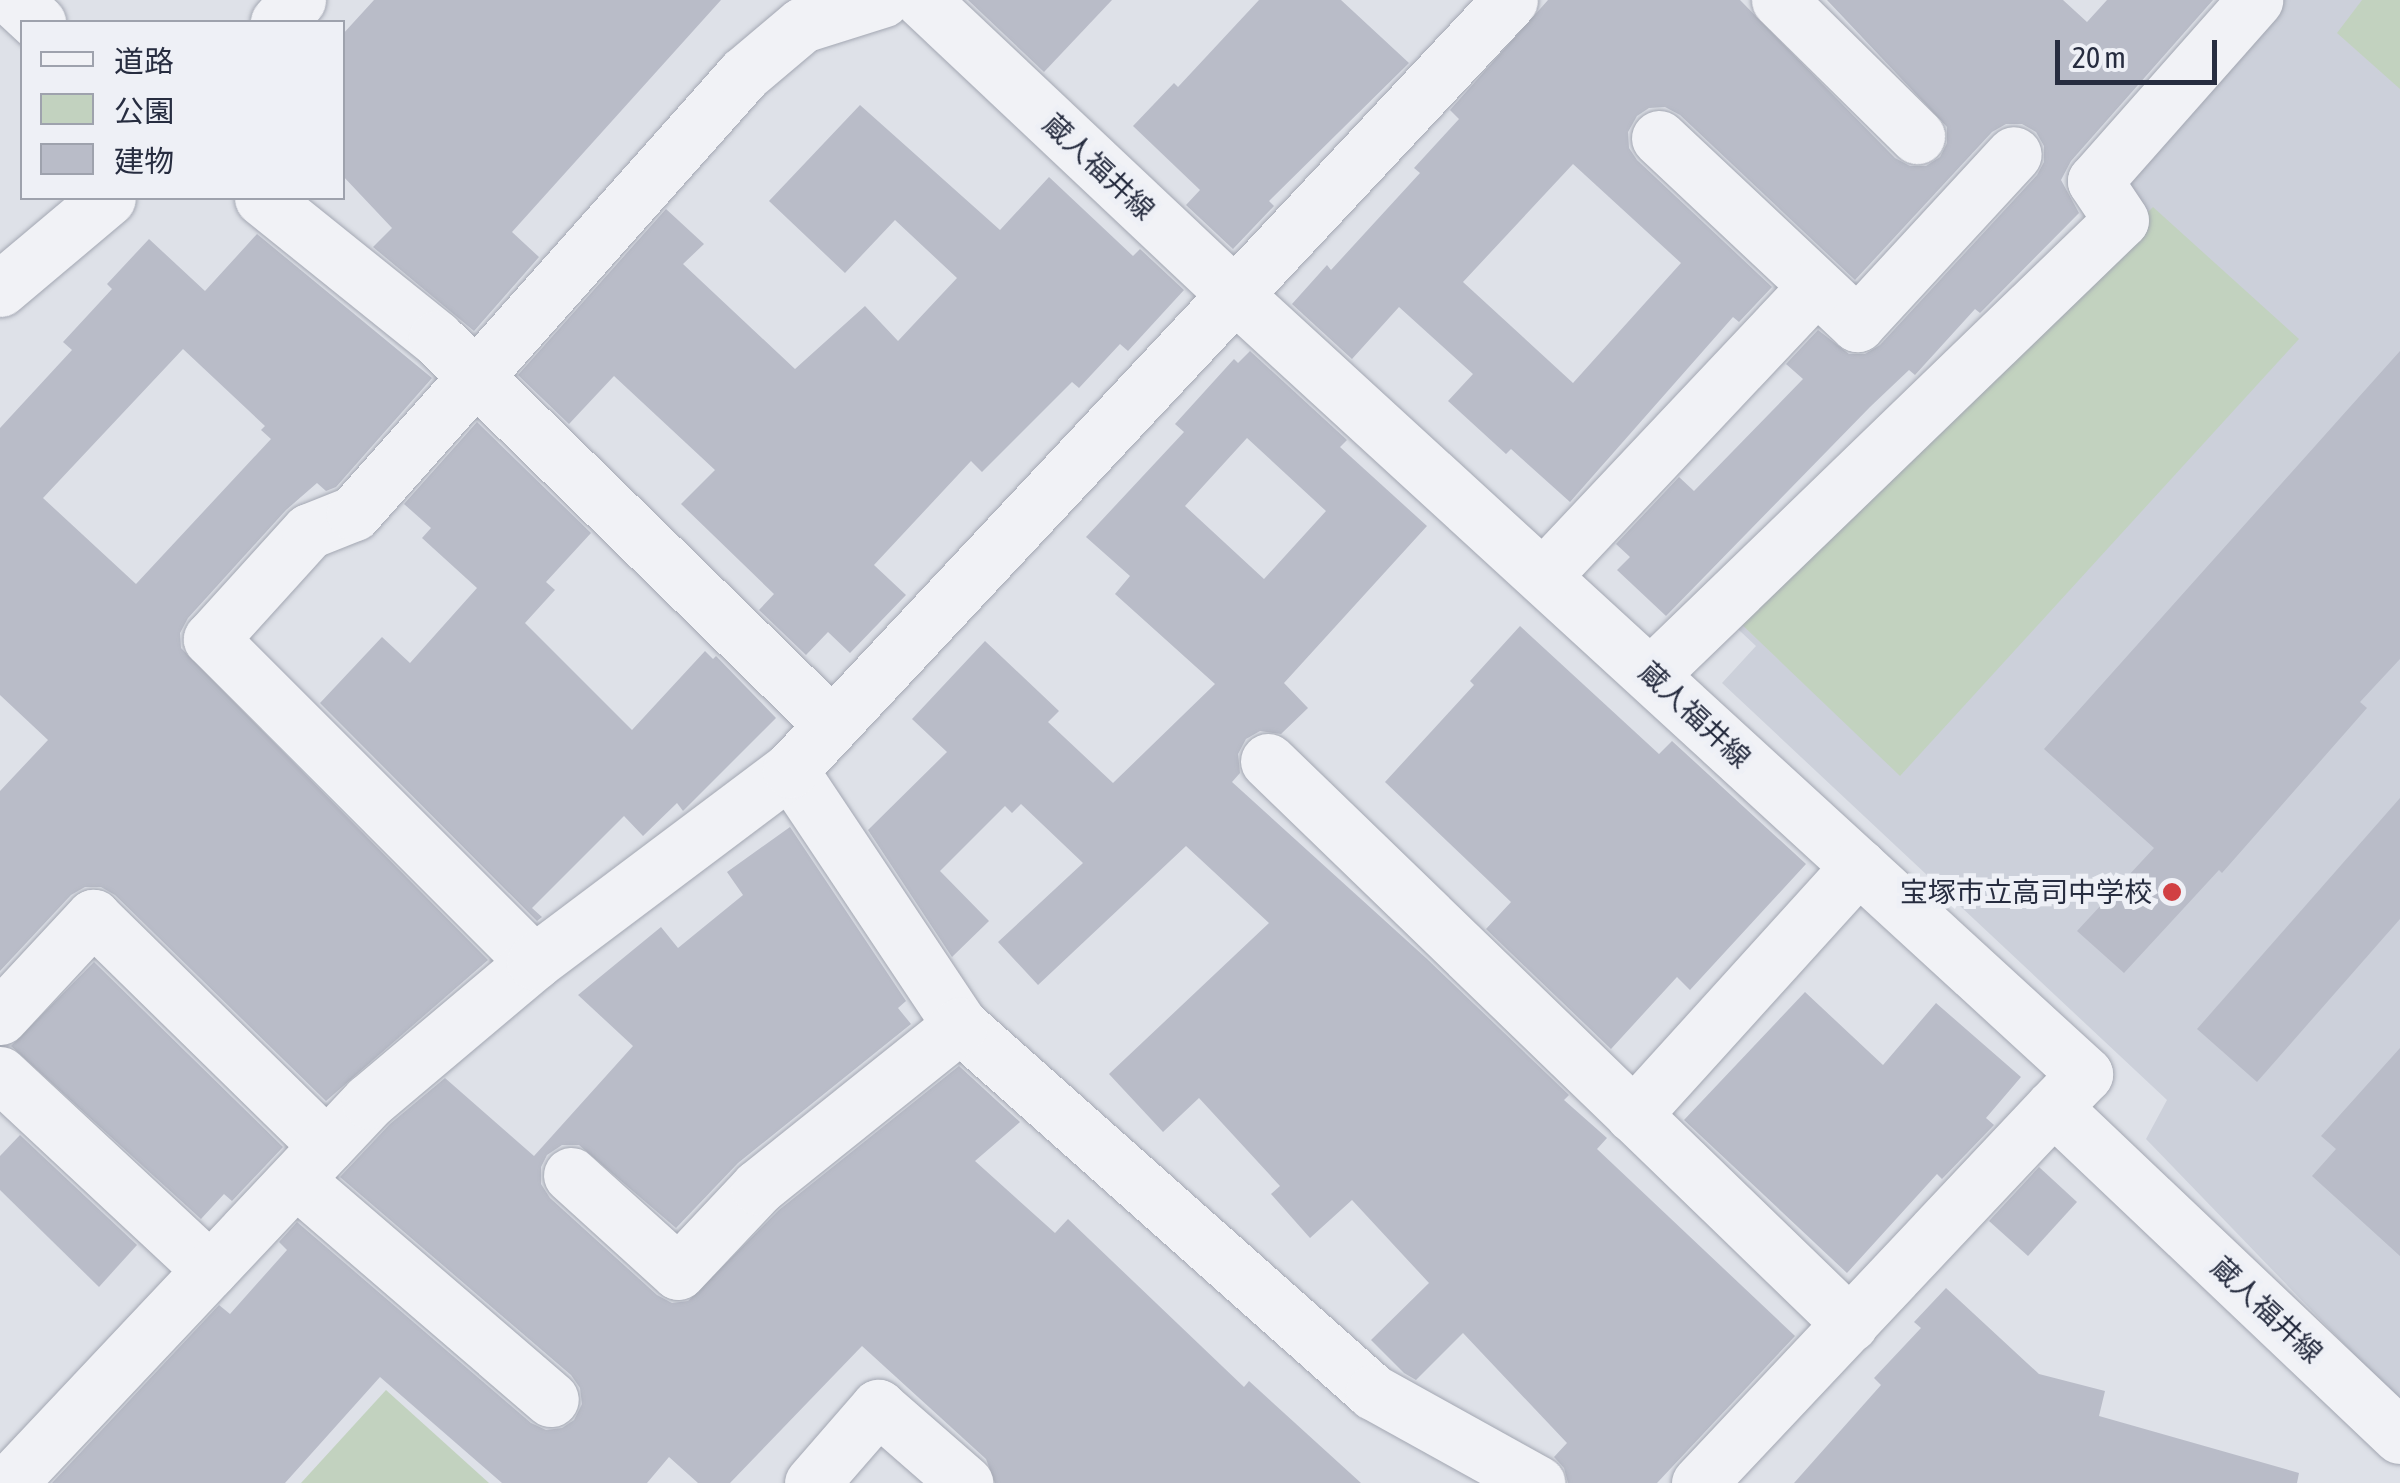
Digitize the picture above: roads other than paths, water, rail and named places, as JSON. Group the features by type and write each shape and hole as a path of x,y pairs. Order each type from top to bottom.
{"street":[{"path":"14,0 36,20"},
{"path":"280,20 298,0"},
{"path":"534,962 211,638 309,531 354,513 744,74 802,26 882,0"},
{"name":"蔵人福井線","path":"922,0 1232,293 2084,1074 2053,1107 2400,1436"},
{"path":"8,1483 369,1101 534,962 790,770 1510,0"},
{"path":"1779,0 1917,136"},
{"path":"1651,674 2121,220 2095,181 2255,0"},
{"path":"1659,138 1857,324 2014,154"},
{"path":"0,289 106,200"},
{"path":"264,200 436,338 830,723"},
{"path":"1542,576 1816,286"},
{"path":"1268,761 1850,1324"},
{"path":"790,770 960,1025 1373,1392 1537,1483"},
{"path":"1633,1114 1860,866"},
{"path":"0,1017 93,917 312,1162 551,1399"},
{"path":"571,1176 678,1272 758,1187 960,1025"},
{"path":"0,1074 210,1270"},
{"path":"1699,1483 2053,1107"},
{"path":"812,1483 878,1407 964,1483"}],"place":[{"name":"宝塚市立高司中学校","path":"2172,892"}]}
